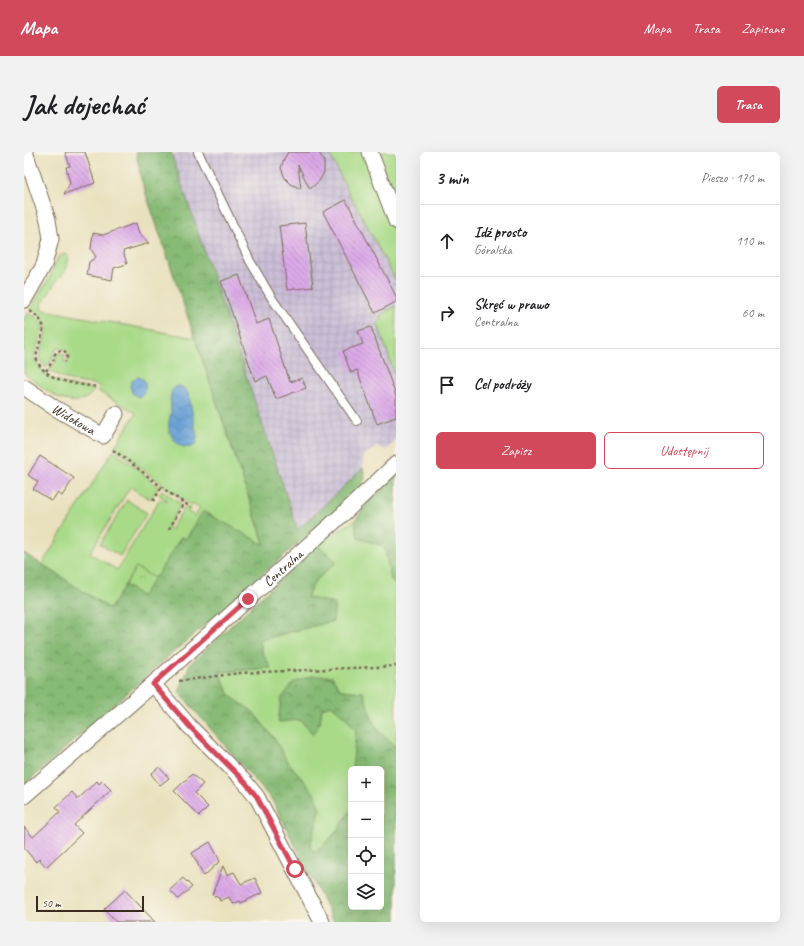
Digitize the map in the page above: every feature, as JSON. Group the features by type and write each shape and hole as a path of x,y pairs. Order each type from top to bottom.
{"street":[{"path":"25,152 48,220 51,239 44,266 26,305"},
{"path":"370,152 396,221"},
{"name":"Widokowa","path":"24,387 55,408 103,436 116,414"},
{"name":"Centralna","path":"24,796 153,684 343,514 396,464"},
{"path":"153,684 190,727 245,782 257,797 322,922"}],"lane":[{"path":"198,152 250,261 271,297 357,421"}],"path":[{"path":"26,305 39,318 44,327 36,357 37,361 46,371 58,379 80,385 98,387"},
{"path":"46,371 54,359 54,354 58,351 63,350 66,353 67,358 65,362"},
{"path":"113,450 136,465 162,487 191,507"},
{"path":"154,501 162,487"},
{"path":"169,529 184,503"},
{"path":"176,681 240,673 396,666"}],"shaded area":[{"path":"179,152 329,152 351,198 396,281 396,306 382,314 378,324 396,378 396,440 386,450 377,447 363,455 363,468 298,531 172,155"}],"green space":[{"path":"136,152 171,152 298,530 363,468 365,478 361,488 24,785 24,553 110,609 125,585 142,596 155,576 156,577 181,537 186,539 203,511 265,545 141,179"},
{"path":"329,152 363,152 396,239 396,281 351,198"},
{"path":"376,152 396,152 396,203"},
{"path":"64,254 68,256 65,272 58,278 42,304 41,308 44,310 195,338 265,546 186,539 181,537 156,577 155,576 154,578 136,567 110,609 42,564 113,451 159,487 150,499 130,487 90,553 117,570 160,499 165,502 166,500 159,495 162,490 181,504 167,528 170,530 185,506 190,509 188,512 195,516 200,508 193,503 191,506 114,448 136,413 98,391 100,387 66,379 49,370 56,361 56,355 59,353 64,354 65,358 63,361 67,363 69,356 65,349 59,348 55,351 46,368 39,358 47,328 39,315 30,309 50,277 58,257"},
{"path":"396,306 396,378 378,324 382,314"},
{"path":"28,313 37,318 43,327 34,356 36,362 45,373 58,381 72,386 95,389 87,398 78,401 68,401 59,398 40,386 24,373 24,319"},
{"path":"396,473 396,586 391,579 384,546 358,538 355,520 372,498"},
{"path":"127,500 147,513 120,556 100,544"},
{"path":"355,520 358,538 384,546 391,579 396,586 396,747 378,731 372,719 363,692 278,722 300,719 320,723 321,708 331,705 346,717 356,731 353,766 348,766 348,815 332,837 315,852 309,846 320,809 285,758 274,738 252,711 230,696 219,672 270,668 263,654 259,640 333,621 307,597 315,581 337,562 317,545"},
{"path":"317,545 337,562 315,581 307,597 335,604 333,621 260,640 263,654 271,668 219,672 230,696 252,711 274,738 285,758 314,793 320,809 310,846 315,852 332,837 348,815 348,910 384,910 384,766 352,766 356,731 346,717 331,705 322,708 320,723 313,734 300,720 278,722 281,699 293,683 311,676 332,676 341,690 363,692 372,719 378,731 396,747 396,922 334,922 272,800 179,692 190,664"},
{"path":"136,567 154,578 142,596 125,585"}],"water":[{"path":"138,377 143,379 146,386 143,395 138,397 132,393 130,386 132,380"},
{"path":"178,386 185,389 189,396 197,437 196,444 187,448 176,442 169,429 171,393"}],"building":[{"path":"65,152 85,152 95,183 64,194 70,183 66,167 70,166"},
{"path":"288,152 318,152 324,161 324,172 320,180 310,189 298,165 301,189 291,184 285,178 281,168"},
{"path":"346,200 396,296 396,302 375,313 323,212"},
{"path":"136,223 139,234 149,243 123,251 127,264 114,268 112,280 87,275 89,262 96,257 91,249 93,233 103,235"},
{"path":"305,223 313,287 287,290 279,226"},
{"path":"239,275 256,324 269,319 290,382 302,378 306,388 276,399 267,376 255,381 221,281"},
{"path":"371,327 396,396 396,417 377,424 357,370 351,373 343,351 363,344 358,331"},
{"path":"40,456 74,478 62,496 57,493 52,501 33,489 38,482 28,475"},
{"path":"159,767 169,778 160,785 151,774"},
{"path":"192,774 203,784 194,793 208,807 199,816 174,791"},
{"path":"97,781 99,784 102,781 111,790 74,825 82,833 46,867 39,859 36,862 24,848 24,827 33,837 60,812 56,807 72,792 78,799"},
{"path":"210,842 220,861 204,876 192,853"},
{"path":"223,866 227,875 234,872 241,884 255,878 262,893 241,903 240,901 233,904 229,897 220,901 219,898 212,895"},
{"path":"183,878 192,887 178,899 170,890"},
{"path":"125,890 155,922 116,922 104,909"}],"route":[{"path":"248,599 153,684 190,727 245,782 257,797 295,869"}]}
